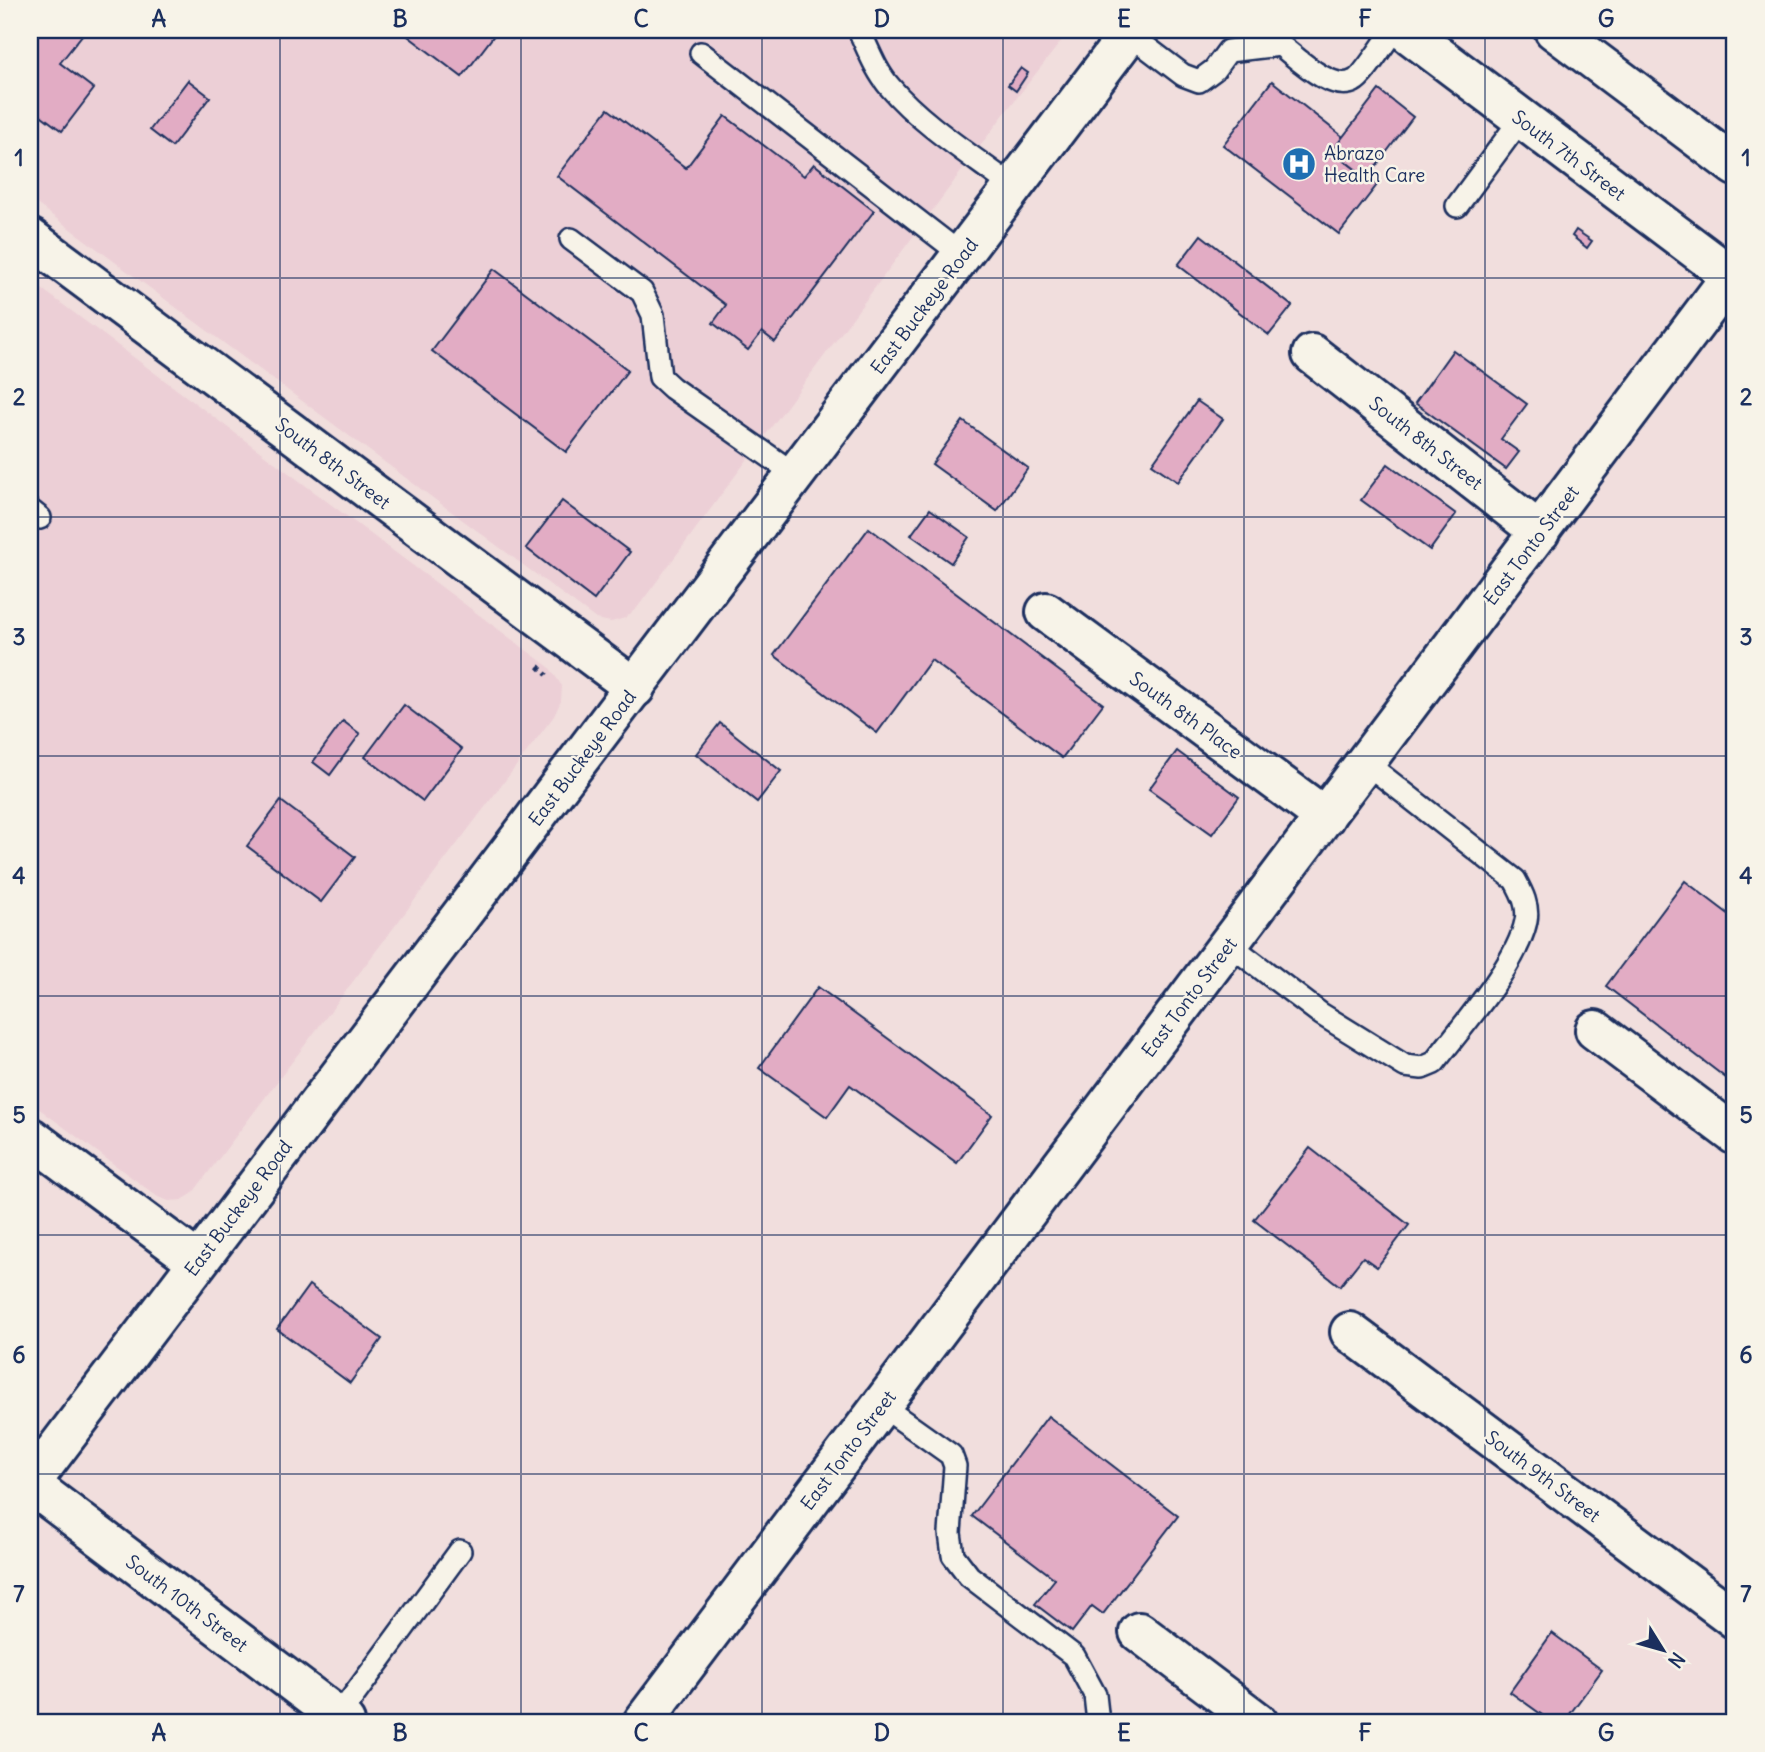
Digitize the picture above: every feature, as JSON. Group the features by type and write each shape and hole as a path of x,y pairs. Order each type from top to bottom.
{"street":[{"name":"South 7th Street","path":"1404,30 1734,276"},
{"path":"1554,30 1735,166"},
{"name":"East Buckeye Road","path":"30,1484 1130,32"},
{"name":"South 8th Street","path":"30,238 635,688"},
{"name":"East Tonto Street","path":"643,1722 1734,276"},
{"name":"South 8th Street","path":"1312,354 1540,532"},
{"name":"South 8th Place","path":"1046,612 1325,817"},
{"path":"1595,1030 1735,1135"},
{"path":"30,1137 197,1261"},
{"name":"South 9th Street","path":"1350,1332 1735,1619"},
{"name":"South 10th Street","path":"30,1484 341,1719"},
{"path":"1139,1632 1258,1722"}],"lane":[{"path":"859,30 890,88 927,121 1013,187"},
{"path":"1130,32 1184,75 1199,81 1214,69 1228,51 1280,45 1330,82 1342,85 1356,81 1394,30"},
{"path":"701,53 962,255"},
{"path":"1457,206 1521,119"},
{"path":"571,239 642,292 653,315 660,377 796,475"},
{"path":"1229,944 1321,1014 1405,1066 1422,1068 1434,1063 1511,960 1527,920 1525,898 1515,880 1366,763"},
{"path":"881,1406 951,1455 955,1466 950,1533 953,1555 970,1576 1074,1656 1095,1695 1098,1722"},
{"path":"341,1719 460,1551"}],"shaded area":[{"path":"30,30 1070,30 1004,114 637,608 625,618 611,622 596,619 30,199"},
{"path":"30,280 549,667 562,686 561,701 554,716 192,1194 182,1200 169,1201 158,1197 30,1102"}],"building":[{"path":"30,30 86,30 60,63 94,89 62,131 30,107"},
{"path":"400,30 498,30 462,77"},
{"path":"1021,68 1028,73 1016,91 1008,85"},
{"path":"188,80 210,97 172,147 150,130"},
{"name":"Abrazo Health Care","path":"1272,81 1343,137 1332,151 1377,185 1339,234 1223,145"},
{"path":"1379,90 1413,117 1367,178 1332,151"},
{"path":"608,109 686,168 725,116 804,176 814,164 874,211 775,342 762,332 748,350 713,323 726,305 557,176"},
{"path":"1576,230 1592,241 1587,248 1572,236"},
{"path":"1201,235 1292,306 1269,335 1178,265"},
{"path":"494,269 628,370 566,452 432,351"},
{"path":"1453,350 1527,404 1501,439 1519,452 1506,469 1415,403"},
{"path":"1197,401 1223,419 1178,482 1152,464"},
{"path":"963,421 1028,468 997,511 932,464"},
{"path":"1388,464 1456,514 1430,550 1361,500"},
{"path":"562,501 630,552 594,600 526,548"},
{"path":"930,509 969,537 951,563 911,535"},
{"path":"869,528 1103,704 1062,758 931,660 877,733 774,655"},
{"path":"404,705 462,749 423,801 365,757"},
{"path":"343,721 360,734 330,775 313,762"},
{"path":"720,723 781,771 757,802 696,754"},
{"path":"1177,751 1239,797 1212,834 1149,789"},
{"path":"281,801 355,857 321,902 247,846"},
{"path":"1685,881 1735,919 1735,1085 1606,986"},
{"path":"818,987 992,1115 957,1163 850,1085 827,1117 759,1068"},
{"path":"1310,1148 1409,1225 1377,1267 1363,1257 1340,1286 1254,1220"},
{"path":"309,1285 382,1339 350,1383 277,1329"},
{"path":"1048,1416 1178,1516 1103,1614 1092,1606 1072,1632 1035,1604 1055,1579 972,1516"},
{"path":"1552,1633 1602,1670 1564,1722 1552,1722 1510,1692"}],"place":[{"name":"Abrazo Health Care","path":"1299,164"}]}
